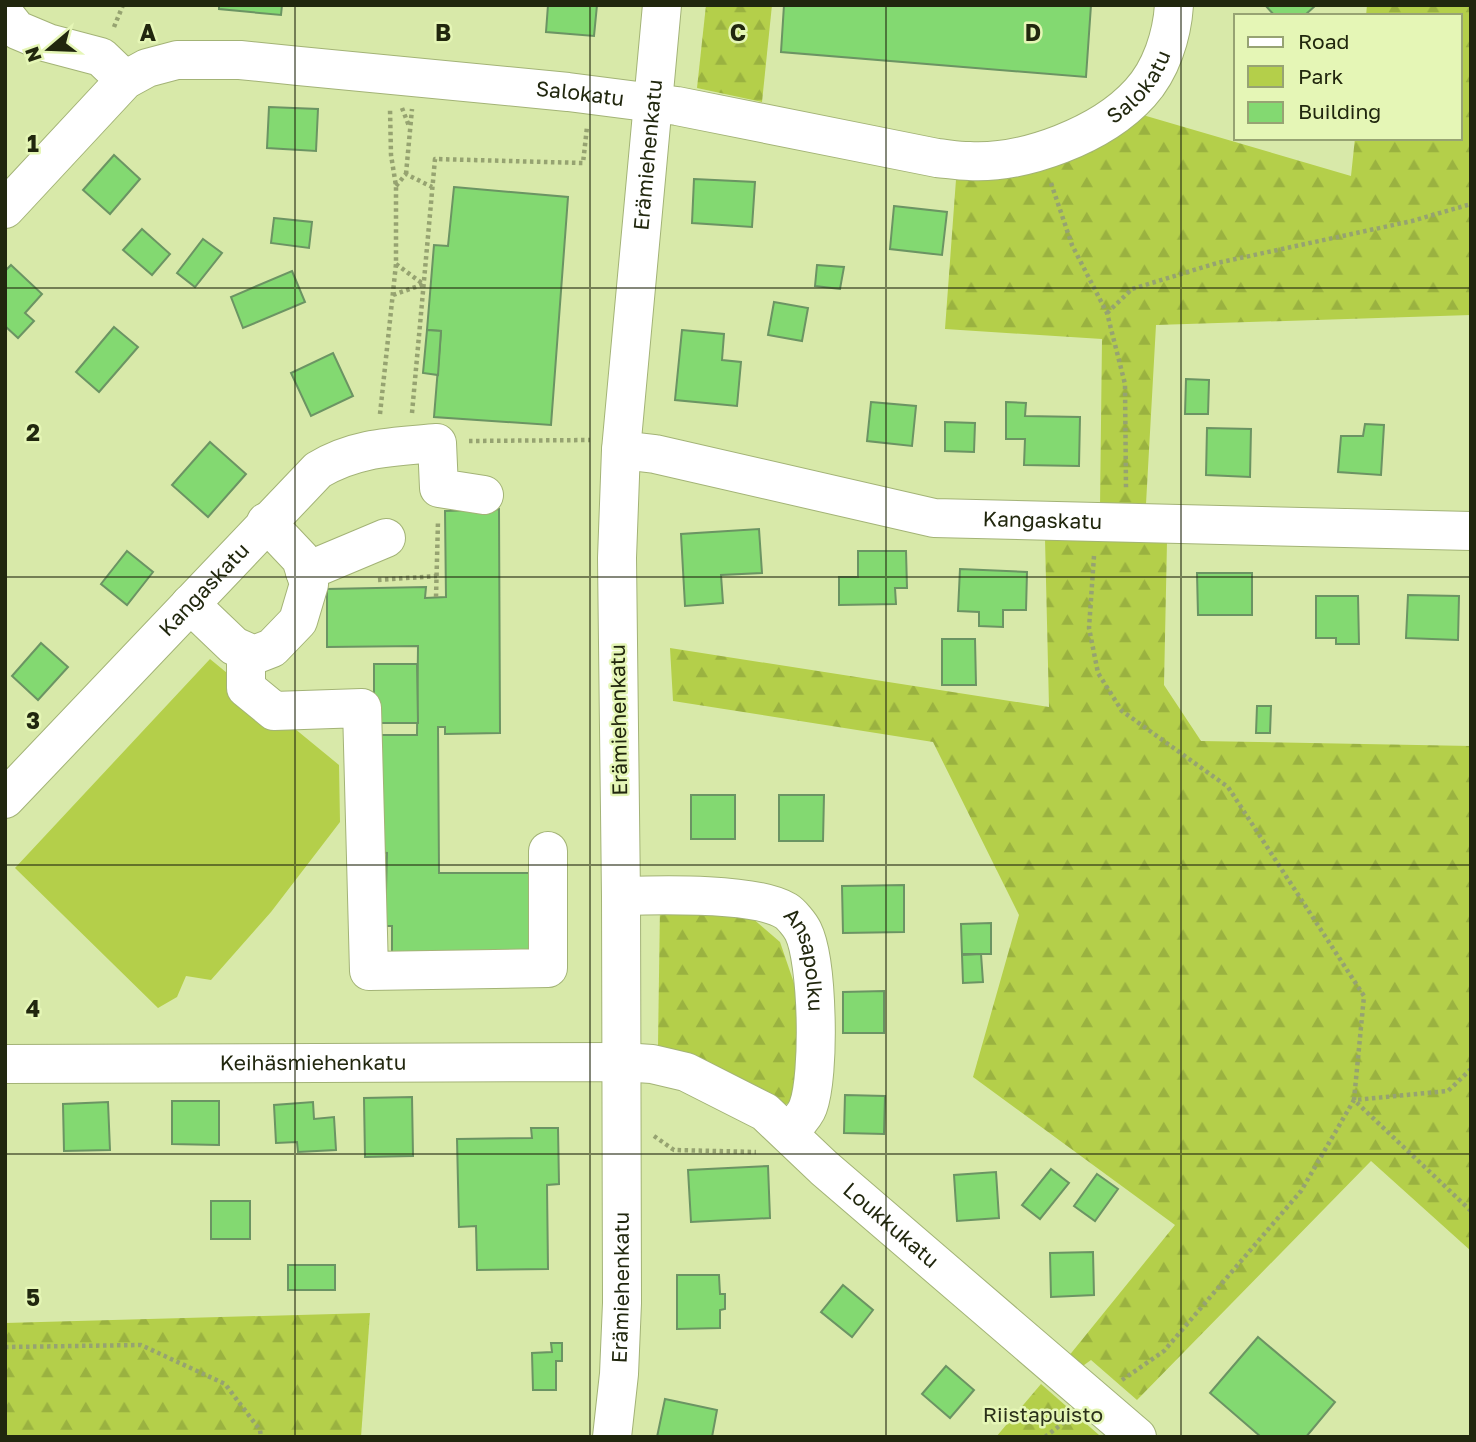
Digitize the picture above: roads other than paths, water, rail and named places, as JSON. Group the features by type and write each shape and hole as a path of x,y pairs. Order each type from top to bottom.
{"street":[{"name":"Erämiehenkatu","path":"612,1437 619,1374 622,1062 617,558 607,445 652,103 662,5"},
{"name":"Salokatu","path":"5,209 125,80 147,68 177,60 201,59 403,76 652,103 710,111 937,158 971,162 1002,159 1040,151 1082,135 1140,93 1160,62 1173,24 1174,5"},
{"path":"5,15 17,30 48,43 101,57 125,80"},
{"name":"Kangaskatu","path":"607,445 933,518 1471,531"},
{"name":"Kangaskatu","path":"5,799 266,522 318,471 337,459 406,446 439,488 484,495"},
{"path":"190,604 234,646 254,655 272,648 298,621 309,584 301,559 266,522"},
{"path":"305,572 386,538"},
{"path":"246,652 246,688 274,711 362,708 369,971 548,968 548,850"},
{"name":"Ansapolku","path":"621,896 748,899 786,911 803,930 812,962 816,1006 813,1077 808,1108 789,1132"},
{"name":"Keihäsmiehenkatu","path":"5,1064 622,1062"},
{"name":"Loukkukatu","path":"622,1062 652,1064 686,1072 765,1112 824,1168 1137,1437"}],"park label":[{"name":"Riistapuisto","path":"1043,1415"}]}
